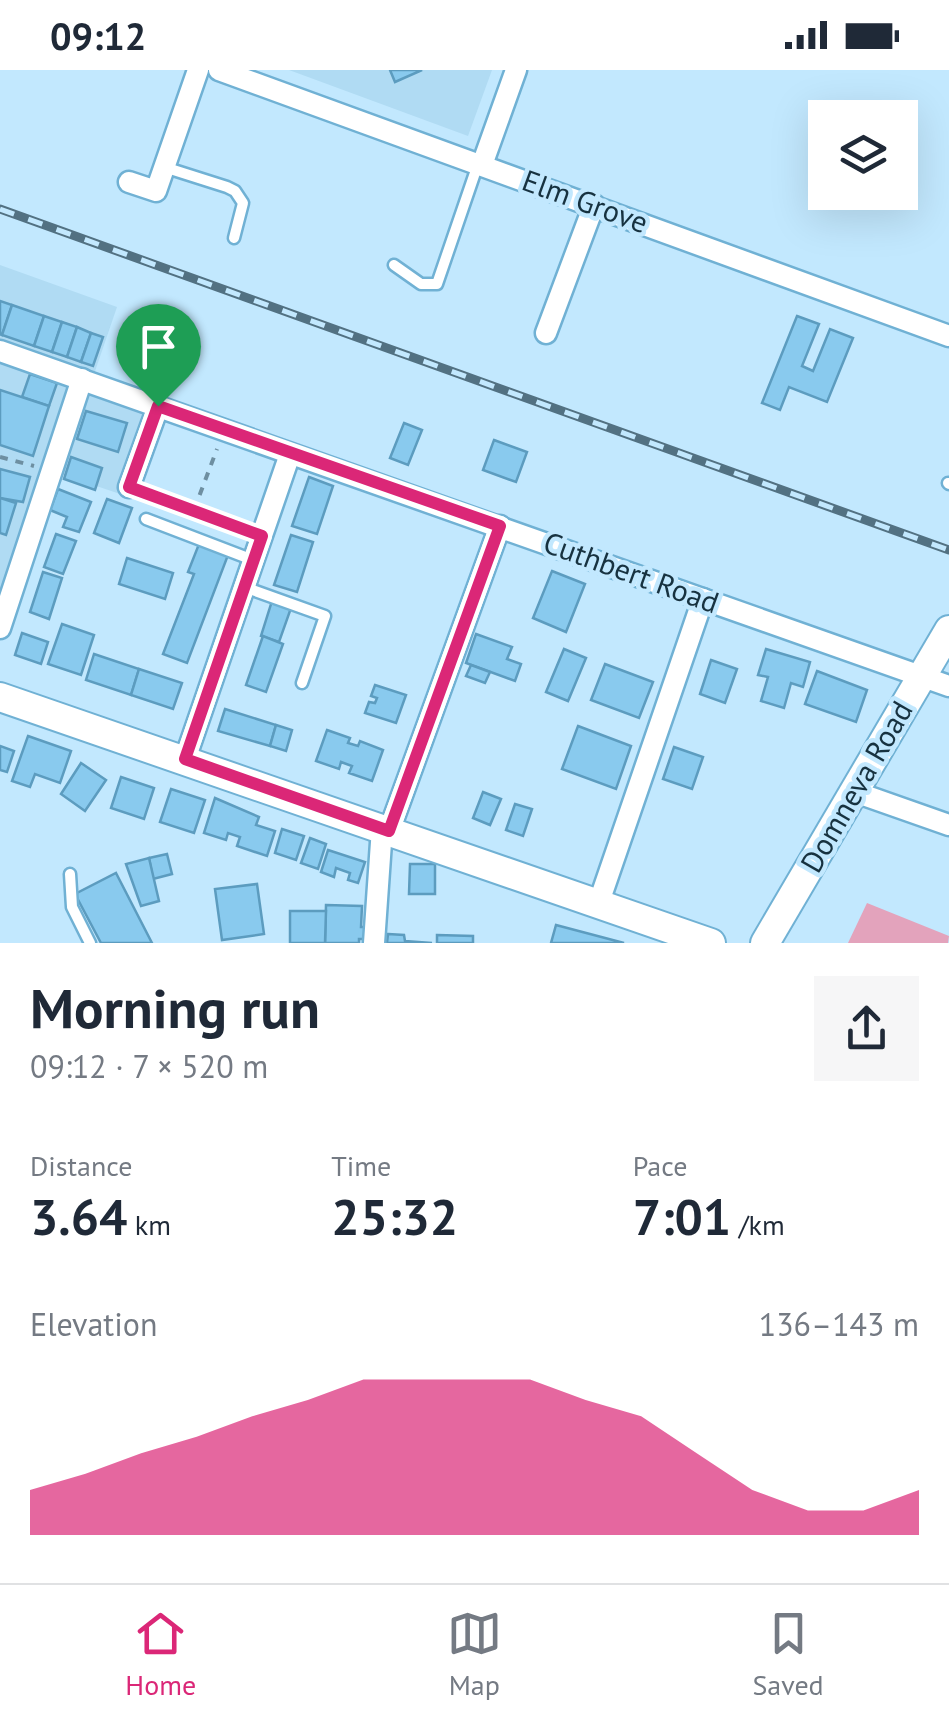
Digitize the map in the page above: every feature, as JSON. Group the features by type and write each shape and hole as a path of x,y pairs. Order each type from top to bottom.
{"street":[{"path":"129,182 156,191 198,70"},
{"path":"480,164 516,70"},
{"name":"Elm Grove","path":"224,71 949,336"},
{"path":"546,333 594,205"},
{"name":"Cuthbert Road","path":"0,351 949,686"},
{"path":"0,628 82,380"},
{"path":"129,487 158,406"},
{"path":"185,759 290,454"},
{"path":"374,943 386,829 500,526"},
{"path":"598,905 704,599"},
{"name":"Domneva Road","path":"765,943 949,630"},
{"path":"0,697 712,943"},
{"path":"855,792 949,825"}],"lane":[{"path":"394,265 421,284 437,284 480,164"},
{"path":"164,167 235,191 241,198 242,213 234,238"},
{"path":"146,519 253,560"},
{"path":"244,587 326,616 302,682"},
{"path":"70,874 72,906 90,943"}],"path":[{"path":"194,511 224,430"},
{"path":"0,457 52,471"},
{"path":"129,487 262,536"}],"shaded area":[{"path":"289,70 492,70 468,136"},
{"path":"0,265 117,307 91,383 158,407 126,496 52,471 0,629"},
{"path":"867,903 949,936 948,943 848,943"}],"building":[{"path":"390,70 422,70 395,82"},
{"path":"0,301 12,305 2,335 0,334"},
{"path":"12,305 44,316 34,346 2,335"},
{"path":"44,316 62,322 52,352 34,346"},
{"path":"797,316 819,324 802,366 813,371 830,329 853,338 827,402 789,387 780,410 762,403"},
{"path":"62,322 77,327 67,357 52,352"},
{"path":"77,327 91,333 81,362 67,357"},
{"path":"91,333 103,337 93,366 81,362"},
{"path":"30,374 57,383 49,406 22,397"},
{"path":"0,390 49,406 33,456 0,445"},
{"path":"86,411 127,423 118,452 77,439"},
{"path":"404,423 422,430 408,465 390,458"},
{"path":"494,440 527,452 516,482 483,470"},
{"path":"71,457 102,468 95,490 64,479"},
{"path":"0,469 30,477 23,502 0,498"},
{"path":"309,477 333,486 317,534 292,526"},
{"path":"58,489 91,502 79,532 63,527 67,517 50,510"},
{"path":"0,498 16,503 6,535 0,533"},
{"path":"107,499 132,508 119,543 94,533"},
{"path":"56,534 76,541 63,574 44,567"},
{"path":"291,535 313,542 297,592 274,585"},
{"path":"199,544 228,555 187,663 163,654 194,574 188,572"},
{"path":"127,558 173,573 165,599 119,584"},
{"path":"552,571 585,584 566,632 533,618"},
{"path":"43,572 62,578 49,619 30,612"},
{"path":"272,601 291,608 279,642 261,636"},
{"path":"62,624 94,635 81,675 48,664"},
{"path":"22,633 48,642 41,664 15,655"},
{"path":"476,634 512,647 507,659 521,664 515,681 466,663"},
{"path":"263,636 283,644 266,692 246,685"},
{"path":"564,649 586,658 568,701 546,692"},
{"path":"766,649 810,662 803,687 791,683 784,708 761,701 768,677 758,675"},
{"path":"94,654 139,669 131,695 86,680"},
{"path":"711,660 737,669 725,703 700,694"},
{"path":"605,664 653,682 639,718 591,700"},
{"path":"471,665 490,672 485,683 466,676"},
{"path":"139,669 182,683 173,709 131,695"},
{"path":"817,671 867,690 856,722 805,704"},
{"path":"375,685 406,695 396,723 365,713 369,702 375,703 377,698 371,696"},
{"path":"225,709 276,725 270,746 218,731"},
{"path":"276,725 292,730 286,751 270,746"},
{"path":"578,726 631,746 616,789 562,769"},
{"path":"327,730 350,738 348,743 358,746 360,741 383,750 372,781 349,773 352,766 341,762 339,769 316,761"},
{"path":"28,736 71,751 60,783 35,774 30,787 12,781"},
{"path":"0,746 14,751 7,772 0,770"},
{"path":"674,747 703,757 692,789 663,779"},
{"path":"81,763 106,780 85,811 61,794"},
{"path":"121,777 154,788 144,819 111,808"},
{"path":"171,789 205,800 194,833 160,822"},
{"path":"483,792 501,799 490,825 473,818"},
{"path":"215,798 259,817 256,825 275,831 267,856 237,846 240,837 228,833 226,840 204,833"},
{"path":"515,804 532,809 523,836 506,830"},
{"path":"282,829 304,836 296,860 275,853"},
{"path":"310,838 326,844 318,869 301,863"},
{"path":"328,850 365,862 358,883 348,880 350,873 336,868 334,877 321,872"},
{"path":"167,854 172,874 153,879 149,858"},
{"path":"149,858 159,901 141,906 126,864"},
{"path":"410,864 435,864 435,894 409,894"},
{"path":"116,873 152,943 101,943 75,894"},
{"path":"257,884 264,934 222,940 215,889"},
{"path":"326,905 362,906 361,927 368,927 367,939 359,939 359,943 325,943"},
{"path":"290,911 326,911 325,943 290,943"},
{"path":"556,925 624,943 551,943"},
{"path":"388,934 404,935 405,941 432,943 387,943"},
{"path":"437,935 473,936 473,943 437,943"}],"railway":[{"path":"0,209 949,550"}],"route":[{"path":"158,406 500,526 389,831 185,759 262,536 129,487 158,406"}]}
